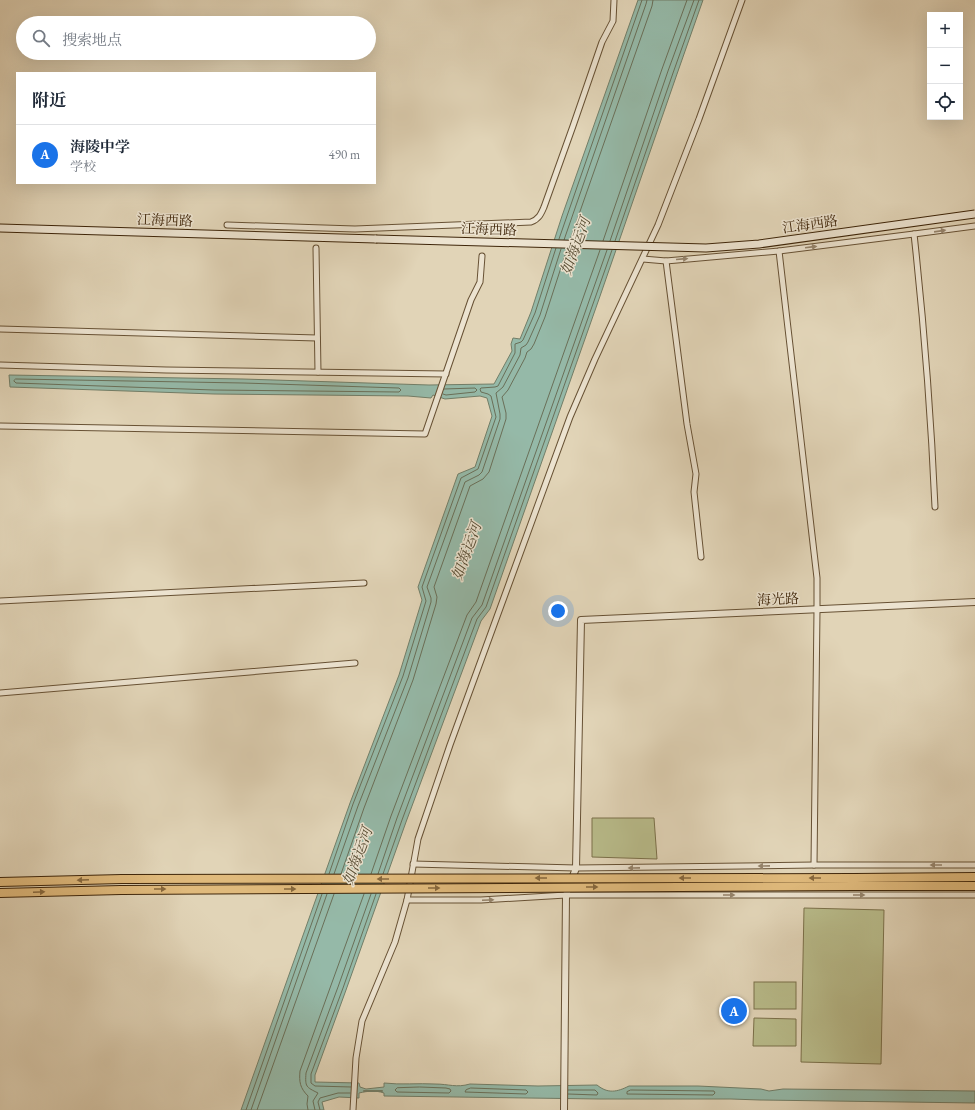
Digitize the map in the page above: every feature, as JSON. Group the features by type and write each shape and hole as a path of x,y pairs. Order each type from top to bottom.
{"main road":[{"name":"江海西路","path":"0,228 706,248 759,244 975,214"},
{"path":"0,893 121,890 854,882 975,877"},
{"path":"0,882 122,879 854,882 975,886"}],"street":[{"path":"227,225 355,228 531,222 536,220 540,216 544,207 602,42 613,21 614,0"},
{"path":"353,1110 356,1058 362,1021 395,942 407,900 418,839 450,745 570,417 595,359 658,225 699,119 742,0"},
{"path":"643,259 666,261 779,251 975,226"},
{"path":"914,234 922,307 932,441 935,507"},
{"path":"316,248 318,372"},
{"path":"779,251 817,578 814,865"},
{"path":"0,426 425,434 472,300 480,282 482,256"},
{"path":"666,261 687,424 696,474 694,492 701,557"},
{"path":"0,329 318,338"},
{"path":"0,365 446,374"},
{"path":"0,601 364,583"},
{"name":"海光路","path":"576,868 581,620 975,602"},
{"path":"0,693 355,663"},
{"path":"414,864 576,868 814,865 975,865"},
{"path":"564,1107 563,1081 566,895 576,868"},
{"path":"407,900 481,900 566,895 975,895"}],"shaded area":[{"path":"592,818 654,818 657,859 592,857"},
{"path":"804,908 884,910 881,1064 801,1062"},
{"path":"754,982 796,982 796,1009 754,1009"},
{"path":"754,1018 796,1019 796,1046 753,1046"}],"water":[{"name":"如海运河","path":"638,0 703,0 490,609 481,621 406,822 315,1075 315,1082 359,1083 360,1087 366,1089 384,1087 384,1083 440,1084 456,1086 470,1084 538,1086 597,1085 609,1091 620,1090 629,1086 698,1086 761,1089 769,1091 783,1089 975,1091 975,1103 384,1096 384,1093 372,1091 359,1093 359,1098 339,1097 322,1102 324,1110 241,1110 350,803 399,675 422,600 418,587 458,474 475,467 492,416 487,398 480,396 445,399 433,395 431,398 408,396 214,394 10,387 9,375 243,379 429,385 494,384 512,351 511,344 513,338 520,339 531,312 562,216"}],"waterway":[{"path":"364,1091 382,1091"}],"place":[{"name":"海陵中学","path":"734,1011"}]}
